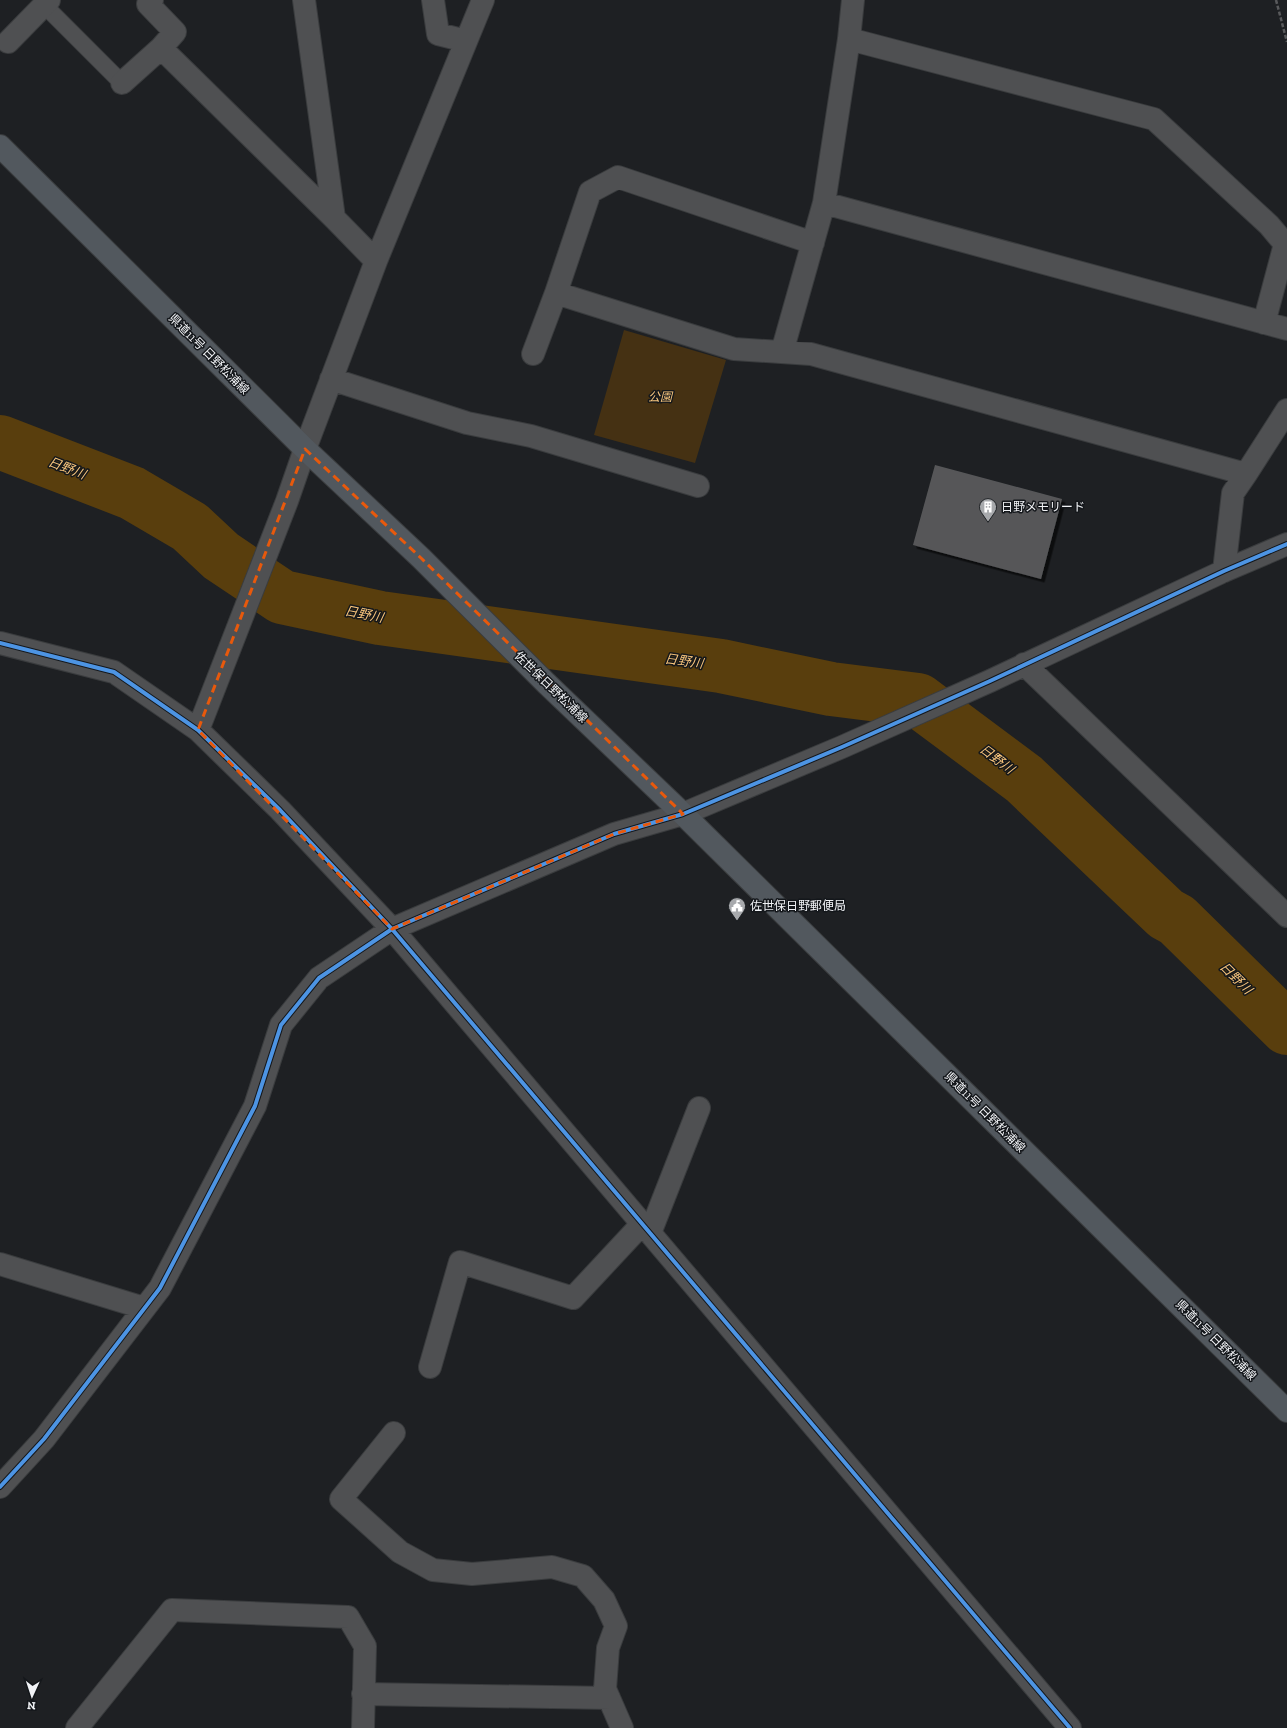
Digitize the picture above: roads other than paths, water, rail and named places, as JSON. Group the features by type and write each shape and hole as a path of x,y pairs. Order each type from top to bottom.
{"main road":[{"name":"県道11号 日野松浦線","path":"0,146 305,449 421,558"},
{"name":"佐世保日野松浦線","path":"421,558 546,683 683,814"},
{"name":"県道11号 日野松浦線","path":"683,814 1287,1411"}],"street":[{"path":"122,83 161,48 175,32 148,4 152,0"},
{"path":"304,0 334,218"},
{"path":"433,0 438,34 466,41"},
{"path":"198,730 287,501 305,449 376,261 483,0"},
{"path":"782,352 824,203 849,39 853,0"},
{"path":"8,42 46,3"},
{"path":"849,39 1154,119 1269,225 1285,244 1264,323"},
{"path":"161,48 376,261"},
{"path":"533,354 556,293 590,192 618,177 813,243"},
{"path":"824,203 1287,329"},
{"path":"556,293 734,348 811,354 1246,474"},
{"path":"331,379 467,423 531,436 698,486"},
{"path":"1224,572 1233,493 1287,410"},
{"path":"0,1488 44,1439 160,1288 255,1106 281,1026 318,978 392,929 614,834 683,814 842,747 990,681 1287,544"},
{"path":"0,643 114,672 198,730 280,810 392,929 1070,1728"},
{"path":"1024,664 1287,916"},
{"path":"430,1367 460,1262 573,1298 646,1228 699,1108"},
{"path":"0,1264 144,1308"},
{"path":"394,1433 341,1499 400,1552 433,1570 472,1574 552,1567 583,1576 604,1600 616,1626 608,1648 606,1689 622,1728"},
{"path":"77,1728 172,1610 348,1617 365,1646 362,1728"},
{"path":"363,1694 609,1698"}],"lane":[{"path":"46,3 122,83"}],"waterway":[{"name":"日野川","path":"0,442 132,493 190,527 221,556 282,597 380,618 721,666 831,689 918,700 1024,779 1166,914 1177,920 1287,1028"}],"place":[{"name":"日野メモリード","path":"988,522"},
{"name":"佐世保日野郵便局","path":"737,921"}],"park label":[{"name":"公園","path":"660,397"}]}
